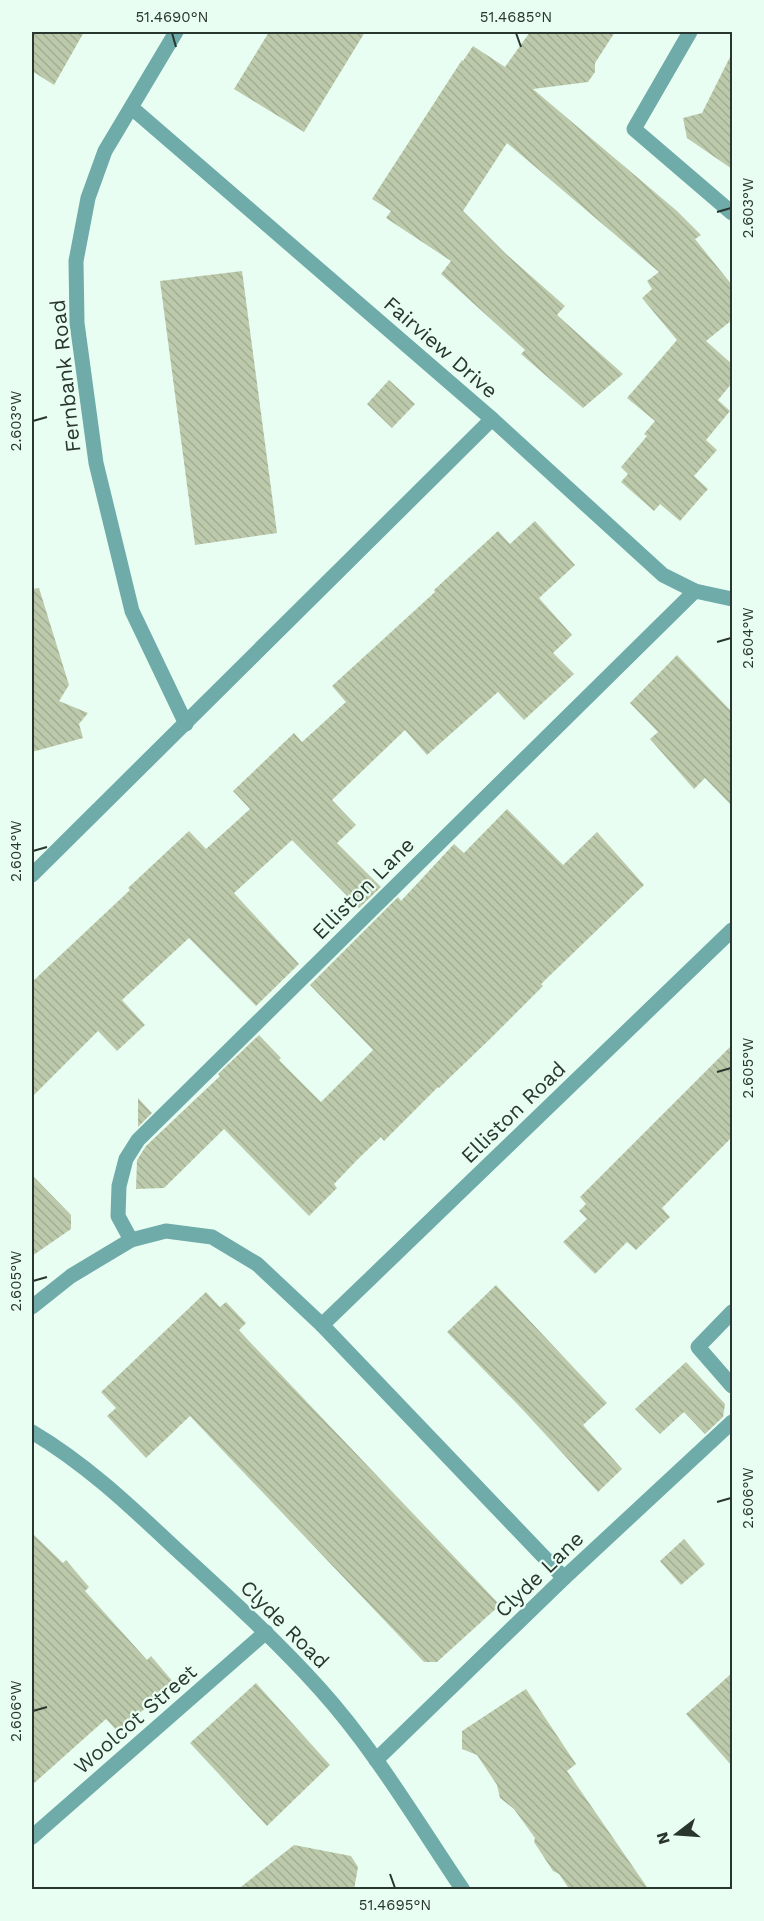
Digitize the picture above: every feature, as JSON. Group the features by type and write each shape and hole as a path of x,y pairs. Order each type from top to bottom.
{"street":[{"name":"Fernbank Road","path":"176,32 105,151 88,198 76,261 77,323 96,463 132,611 186,724"},
{"path":"690,32 634,129 732,213"},
{"name":"Fairview Drive","path":"132,108 492,419 663,575 695,591 732,598"},
{"path":"32,875 492,419"},
{"name":"Elliston Lane","path":"131,1240 118,1216 119,1186 126,1159 138,1140 695,591"},
{"name":"Elliston Road","path":"322,1325 732,930"},
{"path":"32,1307 71,1276 131,1240 166,1231 212,1236 257,1264 322,1325 564,1578"},
{"path":"732,1312 698,1347 732,1386"},
{"name":"Clyde Lane","path":"376,1760 564,1578 732,1422"},
{"name":"Clyde Road","path":"32,1432 83,1465 266,1632 321,1690 376,1760 463,1890"},
{"name":"Woolcot Street","path":"32,1837 266,1632"}],"building":[{"path":"32,32 84,32 54,85 32,71"},
{"path":"269,32 365,32 304,132 234,89"},
{"path":"530,32 615,32 595,63 595,72 588,82 533,89 677,211 701,235 695,239 732,285 732,320 706,341 732,364 732,383 718,400 730,411 706,440 717,450 694,476 708,489 680,521 660,504 654,511 621,482 628,474 621,467 647,436 644,434 655,421 627,398 677,340 642,298 652,289 647,281 659,272 507,143 463,211 506,254 565,306 557,315 623,374 583,408 521,354 525,350 441,274 451,261 386,218 391,211 372,199 473,46 505,67"},
{"path":"732,53 732,169 687,138 683,118 702,113"},
{"path":"242,271 277,533 195,545 160,281"},
{"path":"389,380 415,404 392,428 367,404"},
{"path":"535,521 575,565 539,598 572,635 553,653 574,674 524,720 498,692 427,755 405,730 332,800 356,825 337,843 381,887 359,908 292,840 234,893 299,964 256,1006 189,938 122,1000 145,1025 117,1051 98,1031 32,1097 32,982 189,831 206,849 250,809 233,791 294,733 302,742 346,702 332,686 498,531 510,544"},
{"path":"39,588 69,685 59,701 88,713 79,724 83,738 32,752 32,589"},
{"path":"677,655 732,712 732,806 705,778 694,789 650,739 658,732 630,703"},
{"path":"507,809 563,865 597,832 644,885 384,1141 381,1137 358,1159 334,1184 337,1188 309,1216 224,1129 164,1188 136,1189 137,1160 146,1146 220,1076 218,1074 259,1035 281,1058 279,1060 321,1102 373,1050 310,985 398,897 401,901 454,844 464,853"},
{"path":"732,1045 732,1137 662,1208 670,1217 636,1250 627,1242 595,1274 563,1242 587,1219 579,1211 586,1204 580,1197"},
{"path":"138,1098 152,1113 138,1127"},
{"path":"32,1175 71,1215 71,1229 32,1256"},
{"path":"496,1285 607,1403 583,1425 622,1469 598,1492 447,1332"},
{"path":"206,1292 220,1307 226,1302 246,1323 239,1330 248,1340 500,1605 437,1662 424,1662 190,1416 146,1458 107,1416 116,1408 101,1392"},
{"path":"686,1362 725,1404 723,1417 705,1434 684,1412 660,1434 635,1409"},
{"path":"32,1533 63,1563 66,1560 89,1587 85,1591 147,1660 151,1656 174,1683 118,1732 106,1719 32,1785"},
{"path":"684,1539 705,1564 681,1585 660,1561"},
{"path":"732,1673 732,1766 686,1714"},
{"path":"256,1683 330,1765 267,1826 190,1743"},
{"path":"526,1689 576,1764 567,1771 649,1890 570,1890 559,1874 553,1871 534,1842 535,1838 514,1809 500,1798 497,1785 477,1755 462,1749 462,1731"},
{"path":"294,1845 351,1856 358,1867 354,1890 237,1890"}]}
